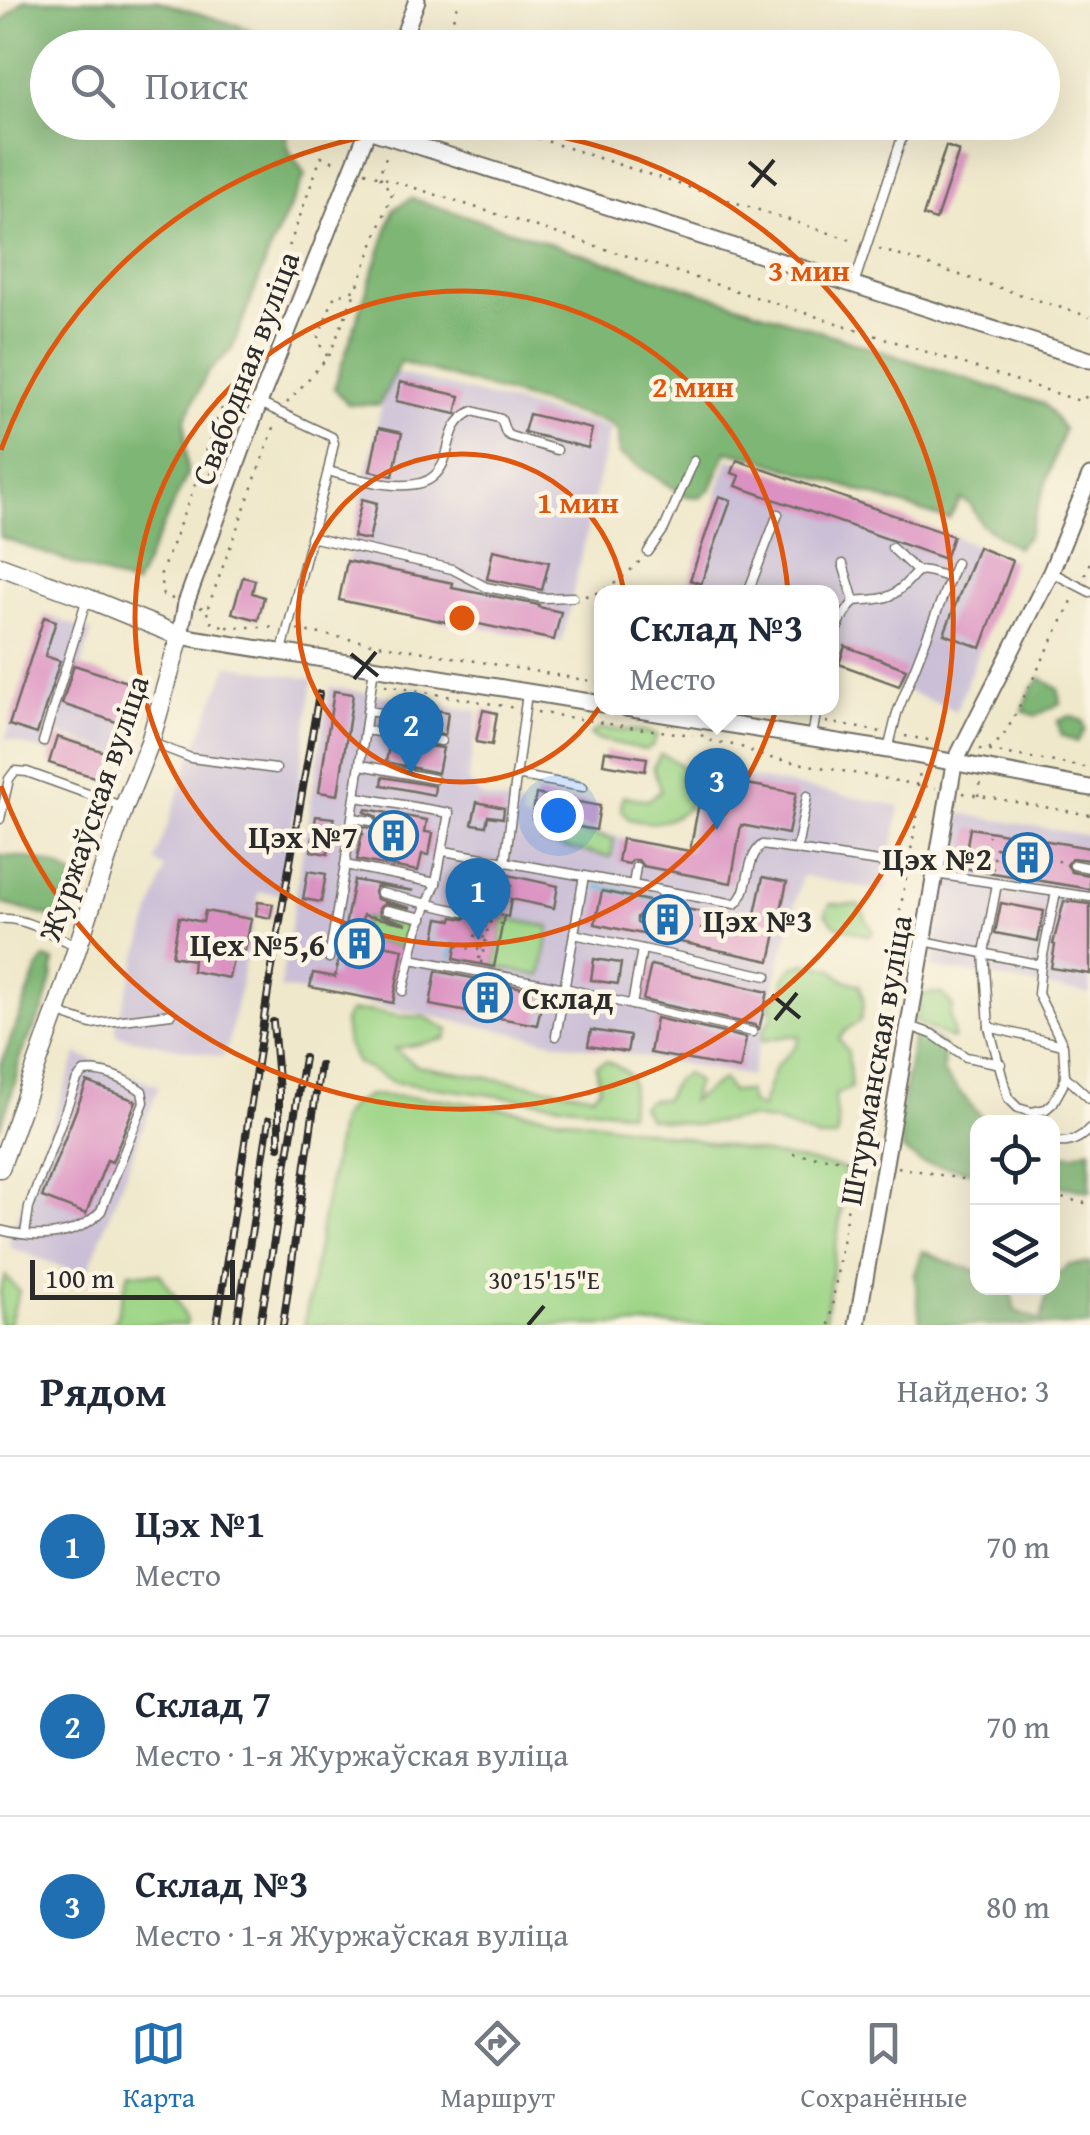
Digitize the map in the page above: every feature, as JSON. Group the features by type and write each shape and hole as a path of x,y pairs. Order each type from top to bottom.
{"street":[{"path":"406,30 417,0"},
{"name":"Свабодная вуліца","path":"180,636 186,603 258,403 364,140"},
{"path":"393,140 1090,360"},
{"name":"Штурманская вуліца","path":"857,1325 954,764 1051,572 1090,476"},
{"path":"0,566 180,636 282,651 373,675 526,701 594,704"},
{"name":"Журжаўская вуліца","path":"0,1168 124,806 150,742 180,636"},
{"path":"711,715 812,738 890,742 923,757 1090,788"}],"lane":[{"path":"854,284 901,140"},
{"path":"258,403 332,437 334,443 282,651"},
{"path":"328,471 366,481 422,484 438,473 444,463 456,423 473,411 500,419 506,433 515,439 558,450"},
{"path":"648,552 664,529 694,460"},
{"path":"751,585 778,514"},
{"path":"310,538 452,570 486,587 542,598 573,597"},
{"path":"892,548 917,571"},
{"path":"890,742 897,713 956,563"},
{"path":"843,564 854,601"},
{"path":"839,626 854,601 890,596 917,571 929,570 950,578"},
{"path":"1051,572 1090,592"},
{"path":"43,742 87,598"},
{"path":"330,958 373,675"},
{"path":"501,865 526,701"},
{"path":"367,711 394,715"},
{"path":"812,738 816,715"},
{"path":"365,730 441,741"},
{"path":"150,742 191,758 276,770"},
{"path":"360,766 434,779"},
{"path":"0,819 9,779 15,772 28,772 124,806"},
{"path":"516,775 583,786"},
{"path":"797,849 807,796"},
{"path":"357,797 449,813 436,883 403,991"},
{"path":"354,818 371,822"},
{"path":"444,851 501,865 709,895 735,904 740,902 752,855 760,846 769,844 879,862"},
{"path":"345,865 436,883"},
{"path":"1074,865 1090,868"},
{"path":"632,885 636,867"},
{"path":"935,874 1090,897"},
{"path":"556,1036 584,876"},
{"path":"994,883 984,954 989,1027 1008,1098 1018,1108 1032,1112 1053,1103 1065,1076 1062,1045 1038,994 1056,892"},
{"path":"644,919 658,920 663,891"},
{"path":"381,894 463,912"},
{"path":"386,910 423,918"},
{"path":"0,919 26,923 78,946"},
{"path":"574,934 766,976"},
{"path":"924,942 1041,965"},
{"path":"331,948 350,951"},
{"path":"632,1005 642,949"},
{"path":"411,958 564,988 752,1032"},
{"path":"56,1012 90,1024 171,1014"},
{"path":"909,1026 932,1034 966,1058 1001,1064"},
{"path":"989,1027 1062,1045"},
{"path":"0,1230 25,1234 43,1236 78,1230 91,1222 101,1211 144,1102 142,1091 94,1070 84,1072 77,1080 30,1207 25,1234"},
{"path":"1065,1076 1090,1099"},
{"path":"1060,1141 1080,1138 1090,1128"}],"path":[{"path":"449,30 460,0"},
{"path":"379,175 393,140"},
{"path":"543,140 1090,317"},
{"path":"379,175 392,194 356,290 328,357 280,412 207,610 163,595 160,576 218,416 248,362 321,157 353,168 379,175 1080,401 1089,394 1090,387"},
{"path":"328,357 316,340 335,295 356,290"},
{"path":"196,482 212,474 230,429 218,416"},
{"path":"612,585 648,552"},
{"path":"987,750 1002,738 1012,721 1090,562"},
{"path":"573,597 594,594"},
{"path":"226,627 287,628 594,683"},
{"path":"373,675 526,701 628,727 701,736 765,758 1090,815"},
{"path":"784,715 890,742 963,746 1090,767"},
{"path":"829,1325 920,800 918,785 923,757"},
{"path":"978,796 984,770"},
{"path":"351,831 421,846"},
{"path":"988,834 986,847 1074,865"},
{"path":"994,883 996,848"},
{"path":"1028,878 1032,856"},
{"path":"479,879 517,886"},
{"path":"463,912 483,919 497,914 497,897"},
{"path":"500,917 504,898"},
{"path":"475,937 483,919"},
{"path":"457,946 478,950 483,919"},
{"path":"483,919 480,963 489,922 502,924"},
{"path":"658,920 729,934"},
{"path":"792,1154 885,1164 970,1180"},
{"path":"1060,1198 1090,1204"}],"shaded area":[{"path":"389,371 610,428 562,642 339,600"},
{"path":"729,458 953,536 1013,561 956,711 839,664 839,585 687,585"},
{"path":"45,615 92,631 81,667 152,694 131,758 56,733 49,753 5,739"},
{"path":"228,665 313,679 283,894 259,892 223,1057 118,1036 115,1029 165,869 155,861"},
{"path":"330,687 478,711 468,781 482,797 522,806 521,819 686,849 701,768 900,806 885,891 802,876 751,1076 280,988"},
{"path":"958,813 1090,836 1090,994 931,967"},
{"path":"77,1054 159,1086 86,1276 11,1248 9,1239"}],"green space":[{"path":"24,0 155,0 248,30 30,30 30,140 287,140 305,175 272,245 232,349 207,373 185,420 187,475 135,586 0,537 0,19 3,21"},
{"path":"411,198 1044,404 1064,429 1028,536 1016,548 981,524 971,505 961,499 949,519 727,451 711,488 700,498 684,495 619,454 618,432 609,423 400,362 379,405 348,404 334,388 394,209"},
{"path":"1041,678 1058,689 1060,703 1036,716 1023,711 1031,690"},
{"path":"1070,716 1083,721 1085,730 1077,742 1061,735 1058,721"},
{"path":"600,729 657,735 646,750 596,739 590,734"},
{"path":"661,754 690,775 689,807 660,822 629,819 621,809 623,796 648,800 661,791 653,767"},
{"path":"545,825 614,839 611,857 542,843"},
{"path":"0,856 44,862 74,877 81,885 73,911 57,919 0,903"},
{"path":"830,904 859,905 873,932 869,936 835,925 825,914"},
{"path":"365,918 407,926 403,947 361,939"},
{"path":"504,918 550,927 541,976 495,966"},
{"path":"45,958 54,961 52,979 44,1008 20,1057 0,1128 0,1067"},
{"path":"805,963 831,968 842,979 860,985 864,1002 860,1021 839,1039 848,1052 851,1088 835,1095 836,1138 818,1138 776,1122 751,1118 697,1125 648,1118 641,1106 650,1100 665,1099 675,1080 686,1074 697,1081 691,1101 723,1079 731,1092 748,1091 751,1103 761,1108 775,1067 796,1046 800,1036 762,1041 772,1018 770,1002 785,990 784,978 792,967"},
{"path":"942,994 953,1006 952,1039 915,1022 921,995"},
{"path":"349,1012 425,1017 449,1030 446,1039 394,1049 417,1066 593,1095 600,1087 596,1066 606,1061 629,1075 629,1113 393,1082 357,1063 347,1044 344,1022"},
{"path":"914,1033 923,1033 944,1046 943,1073 980,1115 970,1115 970,1171 922,1163 903,1150 899,1123"},
{"path":"369,1095 441,1099 643,1130 843,1168 846,1179 824,1325 304,1325 340,1120 350,1106"},
{"path":"1090,1149 1090,1191 1060,1186 1060,1155"},
{"path":"923,1251 970,1269 970,1295 1012,1295 1015,1311 1041,1321 1047,1295 1060,1295 1060,1272 1069,1265 1090,1263 1090,1325 920,1325 915,1274"},
{"path":"129,1272 160,1274 175,1296 186,1325 111,1325"},
{"path":"5,1276 19,1291 9,1325 0,1325 0,1291"}],"building":[{"path":"946,146 959,151 936,220 923,216"},
{"path":"400,382 460,396 456,414 396,401"},
{"path":"529,414 592,429 588,448 524,432"},
{"path":"379,428 402,433 393,476 370,471"},
{"path":"737,460 953,536 945,559 736,486 740,476 732,473"},
{"path":"719,496 731,500 701,584 690,580"},
{"path":"362,499 377,503 369,540 353,537"},
{"path":"978,547 1013,561 981,648 944,634"},
{"path":"493,550 549,562 542,590 487,579"},
{"path":"347,561 453,583 452,588 561,612 554,640 339,600"},
{"path":"243,577 255,580 252,593 264,597 258,620 232,613"},
{"path":"44,617 56,621 45,656 60,661 37,734 9,725"},
{"path":"845,646 906,669 899,686 839,664"},
{"path":"74,665 136,685 122,724 62,704"},
{"path":"334,691 353,694 338,795 319,792"},
{"path":"395,704 448,712 445,735 392,726 401,717"},
{"path":"483,710 497,713 492,745 476,742"},
{"path":"57,737 118,756 110,782 49,763"},
{"path":"390,741 443,748 438,773 386,762"},
{"path":"605,751 647,758 645,771 603,764"},
{"path":"704,776 796,793 788,834 741,825 731,883 643,866 638,860 629,864 618,862 622,839 690,851"},
{"path":"383,777 435,786 434,795 382,785"},
{"path":"536,794 600,806 596,830 532,819"},
{"path":"477,802 504,808 503,818 488,816 486,826 472,824"},
{"name":"Цэх №7","path":"366,809 427,820 425,832 433,833 429,855 422,854 418,871 357,860 363,827 373,828 378,823 376,816 365,812"},
{"path":"316,816 334,818 328,854 311,851"},
{"name":"Цэх №2","path":"970,828 1090,848 1090,860 1072,858 1067,865 1072,872 1090,875 1090,889 963,868"},
{"path":"463,865 558,886 554,908 511,899 494,967 454,959 457,942 435,938 439,918 464,919 470,915 467,906 456,903"},
{"path":"308,871 326,874 321,902 303,899"},
{"name":"Цэх №3","path":"763,877 787,882 770,961 595,924 602,891 653,902 651,912 642,912 637,917 637,923 643,926 662,926 668,905 753,923"},
{"name":"Цех №5,6","path":"354,880 414,891 376,887 377,899 411,908 385,903 379,908 380,915 407,924 363,915 358,940 403,949 393,1003 310,987 313,973 335,977 339,957 352,958 357,953 354,945 342,942"},
{"path":"1064,901 1090,904 1090,974 1051,968"},
{"path":"258,902 273,904 270,918 256,915"},
{"path":"1001,903 1044,911 1038,941 995,933"},
{"path":"205,911 251,919 245,951 235,949 229,978 192,971 193,960 172,956 179,917 203,922"},
{"path":"594,959 621,963 618,984 591,980"},
{"path":"651,965 768,992 759,1029 643,1000"},
{"name":"Склад","path":"436,971 544,992 537,1025 430,1005"},
{"name":"Склад","path":"656,1018 746,1038 740,1069 650,1053"},
{"path":"591,1030 630,1036 627,1052 588,1046"},
{"path":"87,1082 136,1101 86,1214 42,1197"}],"waterway":[{"path":"599,887 657,899"},
{"path":"451,958 454,941"}],"railway":[{"path":"217,1325 319,694"},
{"path":"273,1022 279,1147"},
{"path":"260,1325 304,1058"},
{"path":"283,1325 320,1065"},
{"path":"237,1325 269,1120"}],"place":[{"name":"Склад 7","path":"411,774"},
{"name":"Склад №3","path":"717,830"},
{"name":"Цэх №7","path":"393,836"},
{"name":"Цэх №2","path":"1027,858"},
{"name":"Цэх №3","path":"668,920"},
{"name":"Цэх №1","path":"478,940"},
{"name":"Цех №5,6","path":"360,944"},
{"name":"Склад","path":"487,997"}]}
